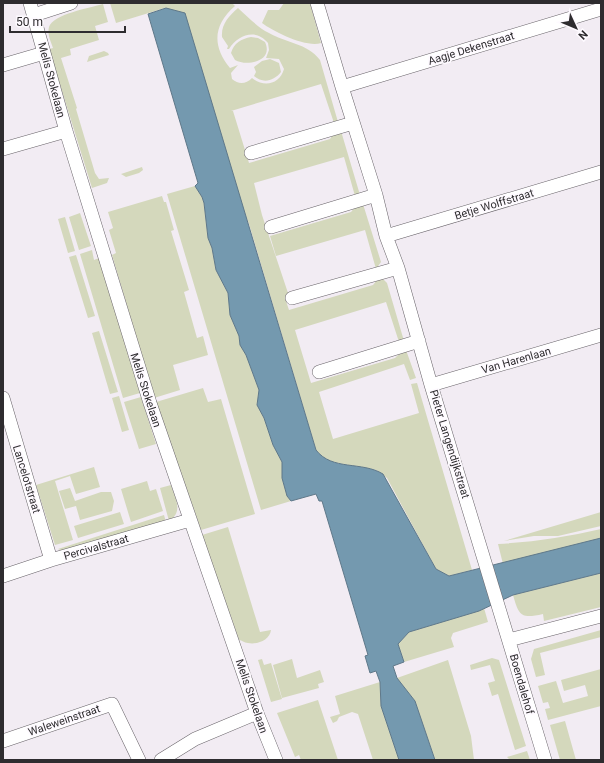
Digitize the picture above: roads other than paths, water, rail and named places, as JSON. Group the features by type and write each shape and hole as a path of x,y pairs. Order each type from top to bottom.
{"street":[{"path":"32,9 71,3"},
{"name":"Pieter Langendijkstraat","path":"317,3 376,195 386,236 398,268 431,385 499,609"},
{"name":"Melis Stokelaan","path":"32,9 66,131 150,403 257,713 276,760"},
{"name":"Aagje Dekenstraat","path":"342,87 601,9"},
{"path":"3,65 44,52"},
{"path":"251,153 353,123"},
{"path":"3,149 66,131"},
{"name":"Betje Wolffstraat","path":"386,236 601,172"},
{"path":"271,227 376,195"},
{"path":"292,298 398,268"},
{"name":"Van Harenlaan","path":"431,385 601,335"},
{"path":"319,372 419,341"},
{"name":"Lancelotstraat","path":"3,398 51,560"},
{"name":"Percivalstraat","path":"3,576 51,560 190,520"},
{"name":"Boendalehof","path":"499,609 545,760"},
{"path":"509,640 601,616"},
{"name":"Waleweinstraat","path":"3,741 112,704 139,760"},
{"path":"161,760 195,739 257,713"}],"water":[{"path":"166,8 185,13 316,450 330,461 375,470 383,474 436,569 449,576 601,538 601,573 513,595 479,611 409,632 398,644 404,662 393,666 397,678 415,701 435,760 399,760 381,706 380,682 376,671 370,673 365,656 368,655 322,501 319,501 316,494 291,501 287,496 282,478 282,462 273,445 264,418 257,405 259,390 246,355 240,345 239,336 230,315 228,293 216,270 212,248 208,238 204,203 195,186 198,183 148,14"}]}
